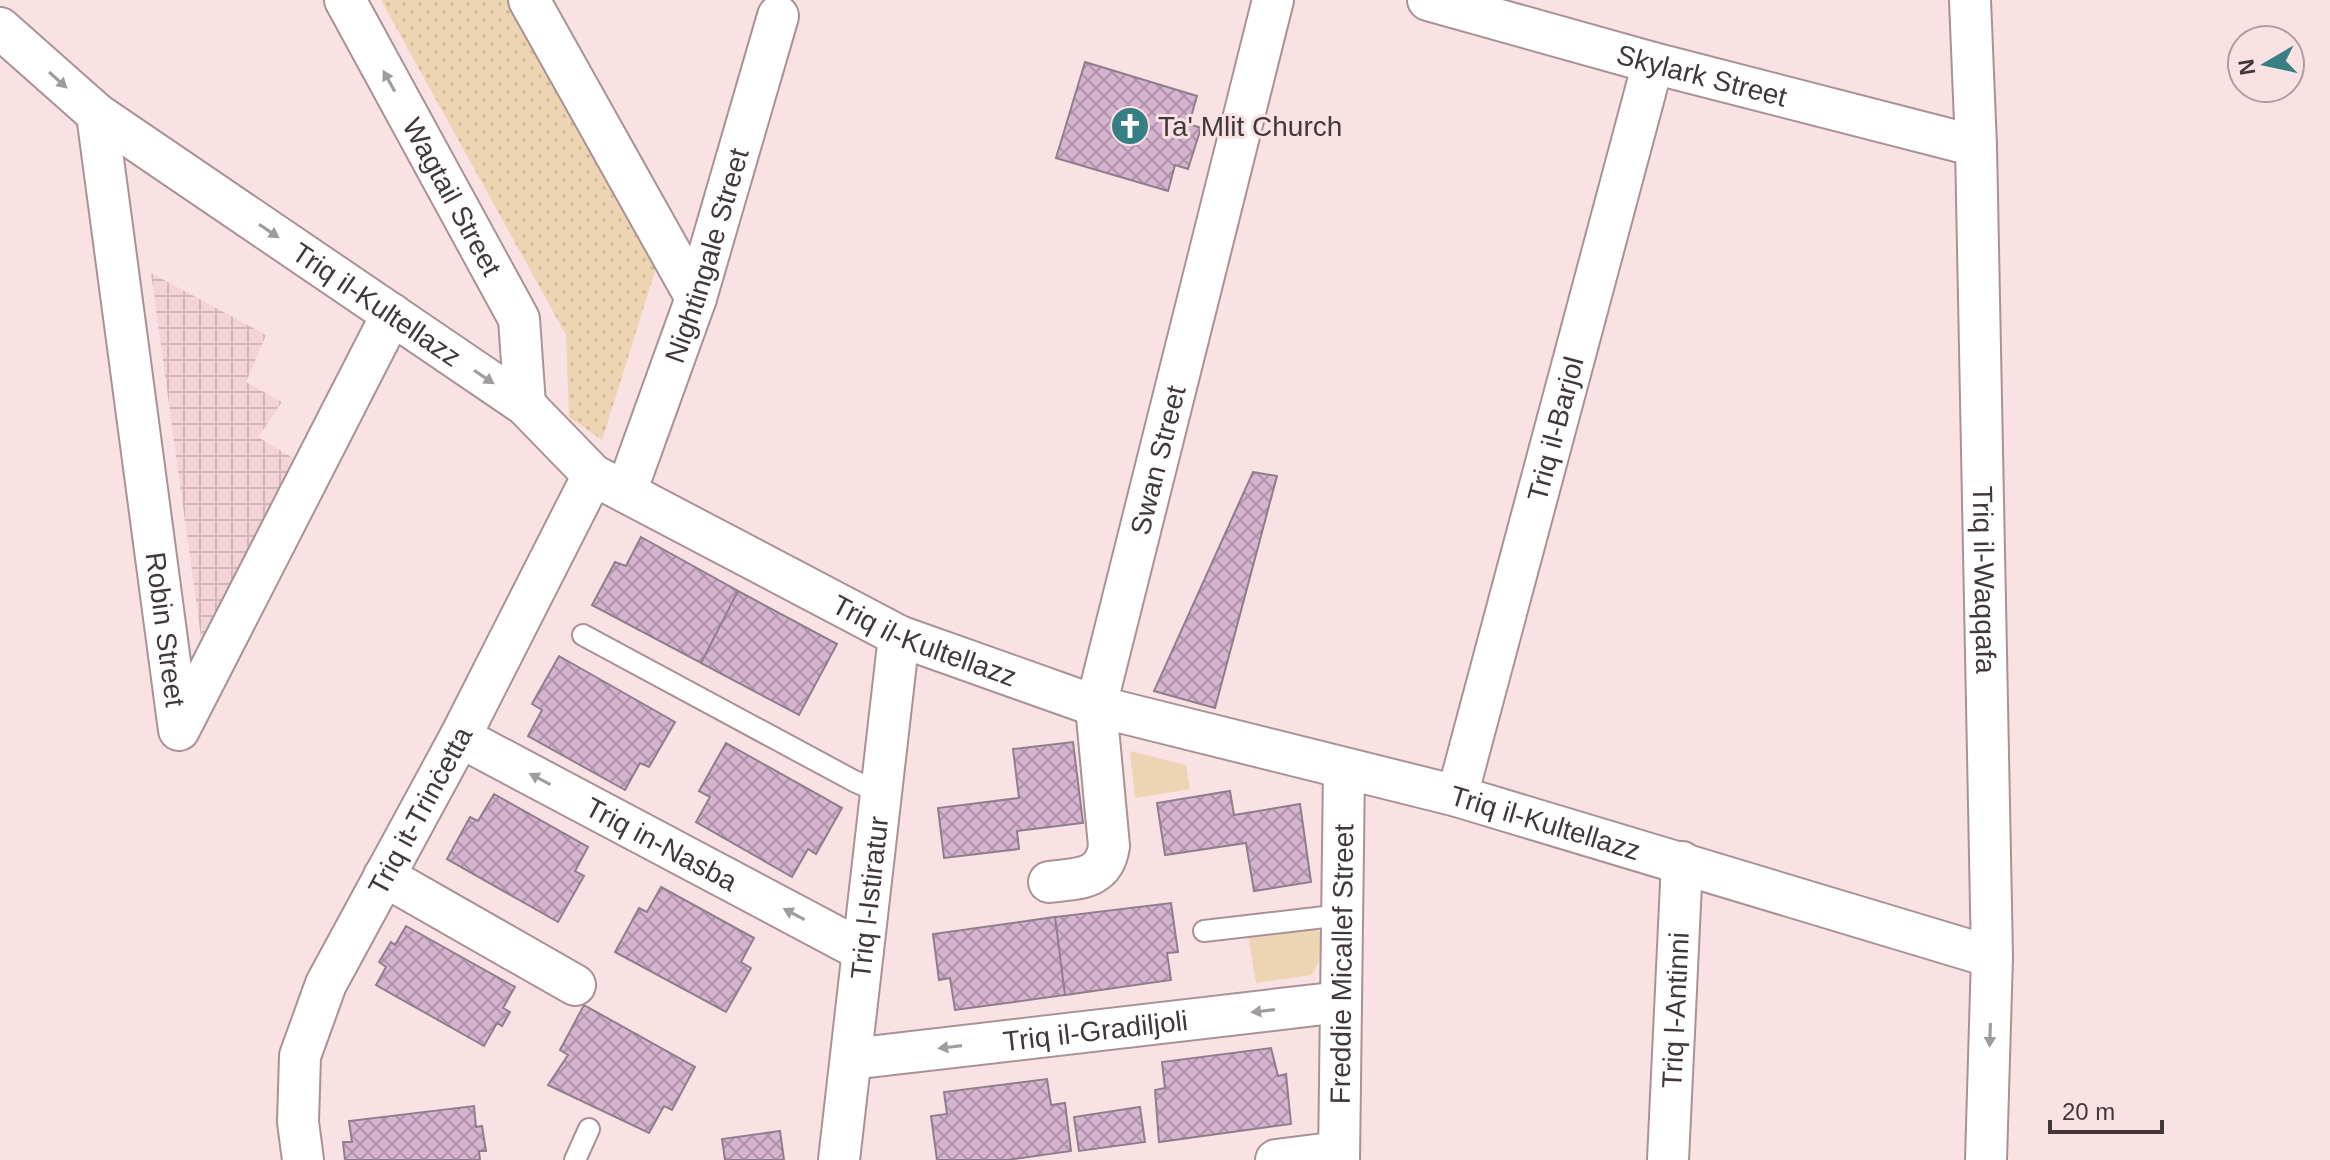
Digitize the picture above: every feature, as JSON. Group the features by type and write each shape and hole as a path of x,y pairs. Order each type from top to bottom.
{"street":[{"name":"Wagtail Street","path":"345,0 519,319 525,405"},
{"path":"529,0 696,298"},
{"name":"Swan Street","path":"1049,882 1085,877 1098,871 1107,861 1109,846 1096,706 1273,0"},
{"name":"Skylark Street","path":"1428,0 1653,63 1976,146"},
{"name":"Triq il-Waqqafa","path":"1970,0 1976,146 1992,957 1986,1160"},
{"name":"Nightingale Street","path":"609,484 696,298 778,16"},
{"name":"Triq il-Kultellazz","path":"0,28 97,114 525,405 609,484 899,636 1096,706 1457,796 1992,957"},
{"name":"Triq il-Barjol","path":"1457,796 1653,63"},
{"name":"Robin Street","path":"97,114 179,730 392,314"},
{"name":"Triq it-Trinċetta","path":"303,1160 298,1122 300,1056 326,984 460,737 609,484"},
{"name":"Triq l-Istiratur","path":"839,1160 899,636"},
{"name":"Triq in-Nasba","path":"460,737 863,951"},
{"name":"Freddie Micallef Street","path":"1339,1156 1344,769"},
{"name":"Triq l-Antinni","path":"1668,1160 1682,862"},
{"path":"384,876 575,985"},
{"name":"Triq il-Gradiljoli","path":"851,1059 1341,1002"},
{"path":"1276,1160 1339,1156"}],"lane":[{"path":"583,635 881,793"},
{"path":"1204,931 1342,915"},
{"path":"575,1160 589,1129"}],"shaded area":[{"path":"381,0 509,0 657,265 602,440 569,417 566,335"},
{"path":"151,273 266,335 246,382 282,402 258,437 310,468 203,652"},
{"path":"1130,751 1186,765 1190,789 1135,798"},
{"path":"1303,926 1320,932 1322,955 1312,975 1256,983 1248,934"}],"building":[{"name":"Ta' Mlit Church","path":"1085,62 1197,96 1189,124 1201,128 1188,169 1175,165 1168,191 1056,158"},
{"path":"1253,472 1277,476 1215,708 1154,691"},
{"path":"641,537 738,591 701,663 592,605 615,562 626,566"},
{"path":"738,591 837,644 799,715 701,663"},
{"path":"559,656 675,722 649,767 640,763 625,790 528,736 542,710 532,704"},
{"path":"1073,742 1083,823 1017,831 1019,849 944,858 938,808 1019,798 1013,749"},
{"path":"726,743 842,808 816,854 808,849 792,877 696,822 710,797 699,791"},
{"path":"1230,791 1234,815 1300,804 1311,882 1254,891 1246,843 1165,855 1157,803"},
{"path":"494,794 588,847 575,871 584,876 558,922 447,859 470,817 478,821"},
{"path":"661,887 754,938 741,962 751,968 726,1012 615,952 639,908 647,912"},
{"path":"1171,903 1178,952 1167,953 1171,980 1065,995 1055,917"},
{"path":"1055,917 1065,995 955,1010 950,978 939,980 933,934"},
{"path":"406,926 515,987 503,1008 510,1012 502,1026 497,1023 484,1046 376,985 386,967 379,962 391,942 395,945"},
{"path":"584,1005 695,1067 672,1110 664,1106 649,1133 548,1085 568,1055 560,1050"},
{"path":"1271,1048 1278,1076 1286,1074 1291,1124 1159,1142 1155,1090 1165,1088 1162,1062"},
{"path":"1047,1079 1051,1105 1065,1103 1071,1151 1007,1160 937,1160 931,1116 947,1114 944,1092"},
{"path":"474,1106 476,1127 482,1126 486,1151 479,1151 480,1160 345,1160 343,1142 352,1142 349,1121"},
{"path":"1140,1107 1145,1142 1079,1151 1074,1117"},
{"path":"780,1131 784,1160 725,1160 722,1139"}],"place":[{"name":"Ta' Mlit Church","path":"1130,126"}]}
